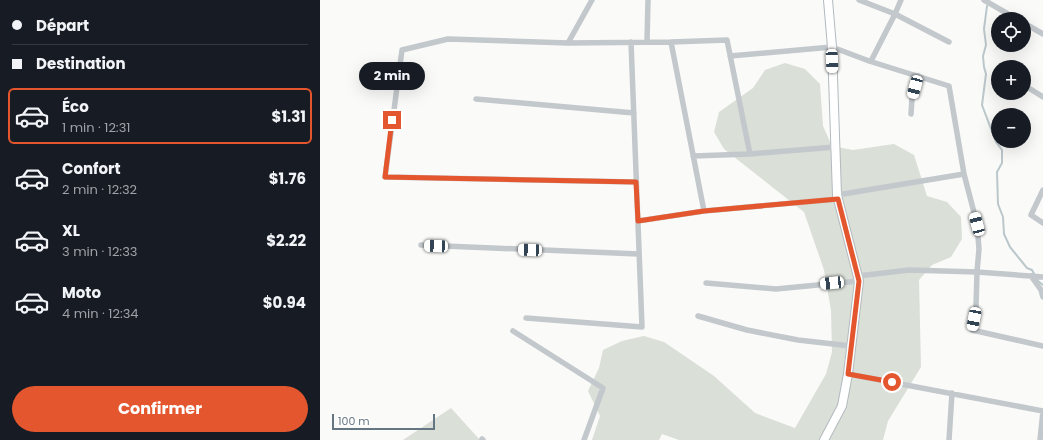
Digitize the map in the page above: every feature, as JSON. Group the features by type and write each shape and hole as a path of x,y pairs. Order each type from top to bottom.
{"street":[{"path":"568,43 592,0"},
{"path":"646,42 648,0"},
{"path":"824,440 842,406 852,346 859,278 838,197 832,47 828,0"},
{"path":"859,0 895,14 949,42"},
{"path":"871,61 901,0"},
{"path":"984,0 1005,12"},
{"path":"1031,27 1043,34"},
{"path":"636,182 385,177 402,50 448,39 568,43 726,40 750,154"},
{"path":"526,318 642,327 631,42"},
{"path":"671,42 704,211"},
{"path":"730,56 832,47 949,86 964,174 977,224 979,248 976,307 972,330 1043,346"},
{"path":"911,114 912,98 918,76"},
{"path":"1031,89 1043,97"},
{"path":"476,99 634,113"},
{"path":"693,156 750,154 835,148"},
{"path":"638,221 704,211 838,197 964,174"},
{"path":"1043,190 1031,215 1043,223"},
{"path":"421,245 639,254"},
{"path":"706,283 776,289 908,270 977,272 1038,276 1043,298"},
{"path":"698,316 747,330 798,340 852,346"},
{"path":"513,332 603,388 584,440"},
{"path":"848,374 1043,411 1040,440"},
{"path":"949,440 952,393"}],"shaded area":[{"path":"785,63 805,69 820,84 823,126 832,146 853,150 894,144 914,155 927,196 947,202 961,217 962,239 951,257 932,265 919,280 921,367 888,421 883,440 679,440 662,434 659,440 592,440 600,416 588,391 599,368 603,350 622,341 644,336 664,342 714,376 755,413 795,428 826,374 832,352 831,310 824,270 804,212 724,149 714,132 719,112 753,88 765,70"},
{"path":"451,408 480,440 403,440"}],"waterway":[{"path":"987,6 984,29 986,45 983,56 986,74 982,105 996,142 1002,150 1002,163 997,172 998,204 1003,217 1004,234 1010,247 1027,268 1032,270 1038,281 1043,285"}],"route":[{"path":"392,120 385,177 636,182 638,221 704,211 838,199 859,281 848,374 892,382"}]}
